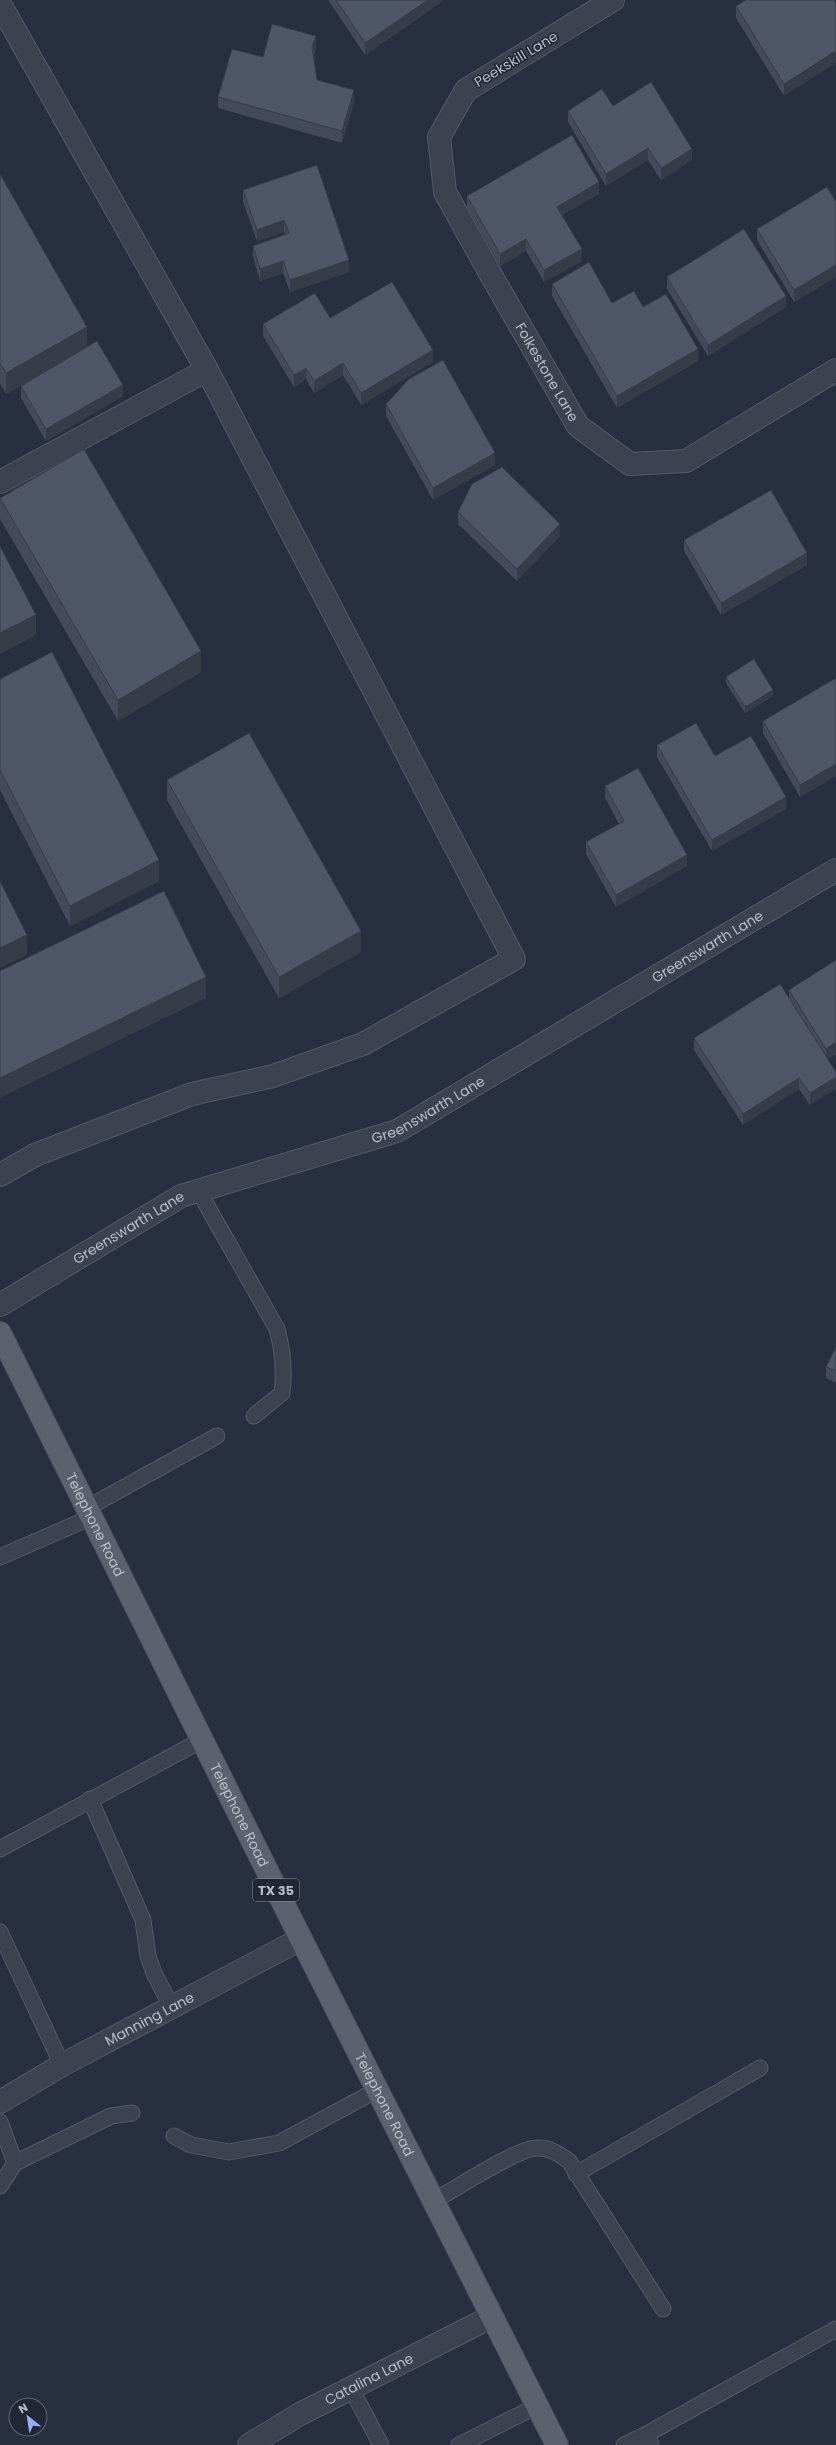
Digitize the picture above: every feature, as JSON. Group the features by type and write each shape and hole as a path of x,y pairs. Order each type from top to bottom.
{"main road":[{"name":"Telephone Road","path":"0,1333 301,1939 557,2445"}],"street":[{"name":"Peekskill Lane","path":"439,138 466,90 613,0"},
{"path":"0,4 207,370 514,959 363,1044 273,1076 192,1094 35,1155 0,1175"},
{"name":"Folkestone Lane","path":"439,138 445,192 578,426 630,464 686,461 836,370"},
{"path":"0,482 207,370"},
{"name":"Greenswarth Lane","path":"0,1305 181,1196 397,1131 836,870"},
{"name":"Manning Lane","path":"0,2102 62,2065 301,1939"},
{"name":"Catalina Lane","path":"249,2445 300,2414 491,2317"}],"lane":[{"path":"198,1190 277,1329 282,1347 285,1368 282,1393 254,1416"},
{"path":"0,1557 90,1513 217,1436"},
{"path":"0,1849 202,1740"},
{"path":"90,1800 143,1920 150,1962 172,2008"},
{"path":"0,1932 62,2065"},
{"path":"576,2174 760,2068"},
{"path":"174,2136 191,2145 229,2152 279,2143 377,2090"},
{"path":"0,2186 15,2162 111,2116 132,2113"},
{"path":"0,2122 15,2162"},
{"path":"433,2201 518,2154 536,2148 552,2150 569,2161 663,2309"},
{"path":"624,2445 649,2440 836,2329"},
{"path":"351,2388 381,2445"},
{"path":"459,2445 537,2406"}],"building":[{"path":"336,0 428,0 365,43"},
{"path":"746,0 834,0 836,3 836,51 784,84 736,6"},
{"path":"272,24 316,36 312,47 317,80 354,90 342,131 218,97 232,49 263,57"},
{"path":"651,82 692,149 661,168 648,148 606,174 568,111 602,89 613,106"},
{"path":"572,135 599,182 557,207 582,249 544,270 526,239 500,254 467,196"},
{"path":"317,165 349,260 290,280 283,261 260,269 253,246 289,233 284,220 257,230 243,190"},
{"path":"0,174 87,327 6,373 0,363"},
{"path":"827,187 836,202 836,265 794,290 757,229"},
{"path":"744,229 786,296 708,345 667,277"},
{"path":"589,262 612,303 634,291 643,307 666,294 698,349 617,396 552,284"},
{"path":"392,282 433,350 361,393 343,363 314,381 306,368 294,375 263,324 315,293 330,318"},
{"path":"97,341 123,385 46,429 21,386"},
{"path":"443,360 495,453 433,488 386,404 409,379"},
{"path":"84,449 201,651 118,700 0,498"},
{"path":"502,467 560,524 517,569 458,512 472,484"},
{"path":"771,490 807,553 721,603 684,540"},
{"path":"0,546 36,615 0,633"},
{"path":"52,652 159,860 70,906 0,770 0,679"},
{"path":"754,659 773,690 745,707 726,677"},
{"path":"836,678 836,764 800,785 763,721"},
{"path":"696,723 715,756 751,736 786,797 712,840 657,745"},
{"path":"249,733 361,931 279,977 167,780"},
{"path":"638,768 687,855 616,895 586,842 624,821 605,786"},
{"path":"0,881 27,935 0,948"},
{"path":"164,891 206,977 0,1078 0,971"},
{"path":"836,960 836,1042 826,1049 789,990"},
{"path":"780,984 836,1072 836,1077 810,1093 799,1078 743,1114 694,1038"},
{"path":"836,1347 836,1371 826,1367"}]}
